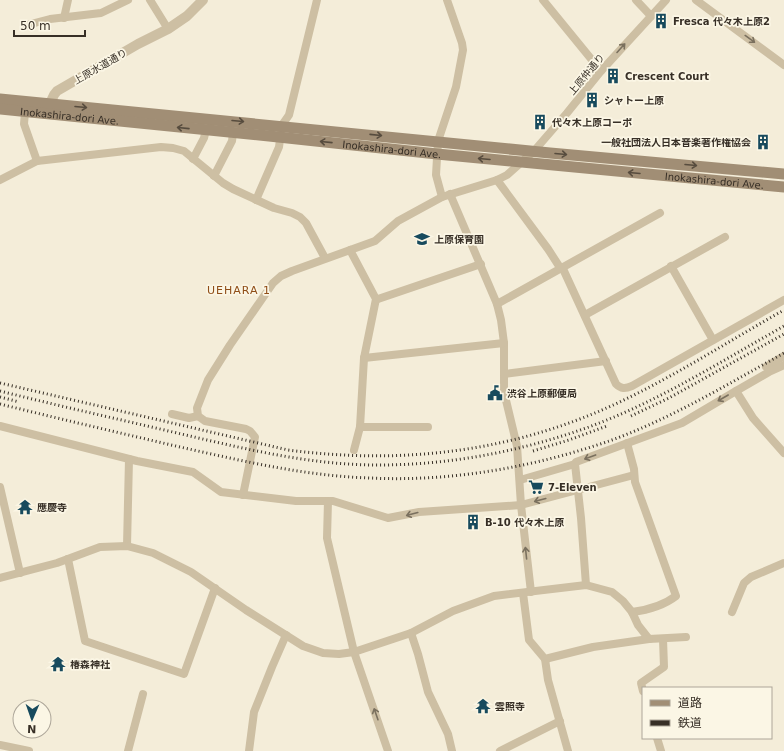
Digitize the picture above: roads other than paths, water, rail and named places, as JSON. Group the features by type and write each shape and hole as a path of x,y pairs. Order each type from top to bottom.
{"main road":[{"name":"Inokashira-dori Ave.","path":"0,98 50,109 206,130 437,154 784,187"},
{"name":"Inokashira-dori Ave.","path":"0,110 25,112 50,109 282,125 534,151 784,174"}],"street":[{"path":"64,18 68,0"},
{"path":"27,25 101,13 128,0"},
{"path":"150,0 168,29"},
{"name":"上原水道通り","path":"50,109 53,95 58,91 138,44 168,29 187,16 203,0"},
{"path":"256,200 279,147 282,125 289,115 317,0"},
{"path":"447,0 463,50 456,87 438,141 436,175 481,264 497,304 501,320 504,343 504,392 516,440 520,480 529,640 545,660 548,680 568,751"},
{"path":"543,0 601,70"},
{"path":"636,0 651,16"},
{"name":"上原仲通り","path":"198,416 197,408 213,371 255,307 273,283 281,276 292,271 375,241 398,221 446,195 497,180 507,175 534,151 567,113 601,70 666,0"},
{"path":"696,0 784,65"},
{"path":"25,112 24,124 37,161"},
{"path":"193,159 204,138 206,130"},
{"path":"214,176 232,141 233,132"},
{"path":"0,180 37,161 161,147 173,148 184,151 214,176 233,189 274,208 300,217 306,223 325,258"},
{"path":"497,180 561,269 564,271 616,384 621,388 627,388 784,300"},
{"path":"497,304 660,213"},
{"path":"584,315 725,236"},
{"path":"350,250 376,299 364,358 360,427 354,450"},
{"path":"376,299 481,264"},
{"path":"671,266 713,340"},
{"path":"364,358 504,343"},
{"path":"766,366 784,356"},
{"path":"504,374 606,361"},
{"path":"520,480 575,464 576,462 682,423 736,390 784,365"},
{"path":"736,390 753,418 783,450"},
{"path":"172,414 189,418 198,416 205,421 250,431 255,437 243,494"},
{"path":"0,426 130,459 193,472 221,492 296,501 333,501 388,518 419,512 521,506 634,475"},
{"path":"360,427 428,427"},
{"path":"627,444 634,469 635,482 676,596 651,609 632,612"},
{"path":"127,546 130,459"},
{"path":"575,464 586,585"},
{"path":"0,487 20,573"},
{"path":"328,501 327,538 354,652 388,751"},
{"path":"0,578 57,563 100,547 127,546 152,553 177,564 246,610 304,646 323,653 339,654 354,652 411,633 453,611 494,596 586,585 612,592 623,601 632,612 638,625 650,639"},
{"path":"68,559 85,641 184,674 215,588"},
{"path":"732,612 739,593 747,580 784,564"},
{"path":"411,633 428,692 448,734 452,751"},
{"path":"249,751 254,712 286,635"},
{"path":"545,660 593,647 650,639 686,637"},
{"path":"642,687 641,683 664,667 663,639"},
{"path":"128,751 143,694"},
{"path":"500,751 560,721"},
{"path":"657,739 661,751"},
{"path":"0,744 29,751"}],"railway":[{"path":"0,383 288,450 380,456 424,454 468,449 512,440 555,428 598,412 640,392 784,310"},
{"path":"0,391 219,443 282,456 347,464 377,465 438,462 498,453 528,446 557,438 612,418 663,394 784,326"},
{"path":"631,416 669,398 784,334"},
{"path":"0,404 180,447 274,467 346,477 401,479 432,478 493,471 523,465 583,450 612,440 678,411 784,353"},
{"path":"0,397 19,402"},
{"path":"533,451 607,426"}],"place":[{"name":"Fresca 代々木上原2","path":"661,21"},
{"name":"Crescent Court","path":"613,76"},
{"name":"シャトー上原","path":"592,100"},
{"name":"代々木上原コーポ","path":"540,122"},
{"name":"一般社団法人日本音楽著作権協会","path":"763,142"},
{"name":"上原保育園","path":"422,239"},
{"name":"渋谷上原郵便局","path":"495,393"},
{"name":"7-Eleven","path":"536,487"},
{"name":"應慶寺","path":"25,507"},
{"name":"B-10 代々木上原","path":"473,522"},
{"name":"椿森神社","path":"58,664"},
{"name":"雲照寺","path":"483,706"}],"district":[{"name":"UEHARA 1","path":"239,290"}]}
